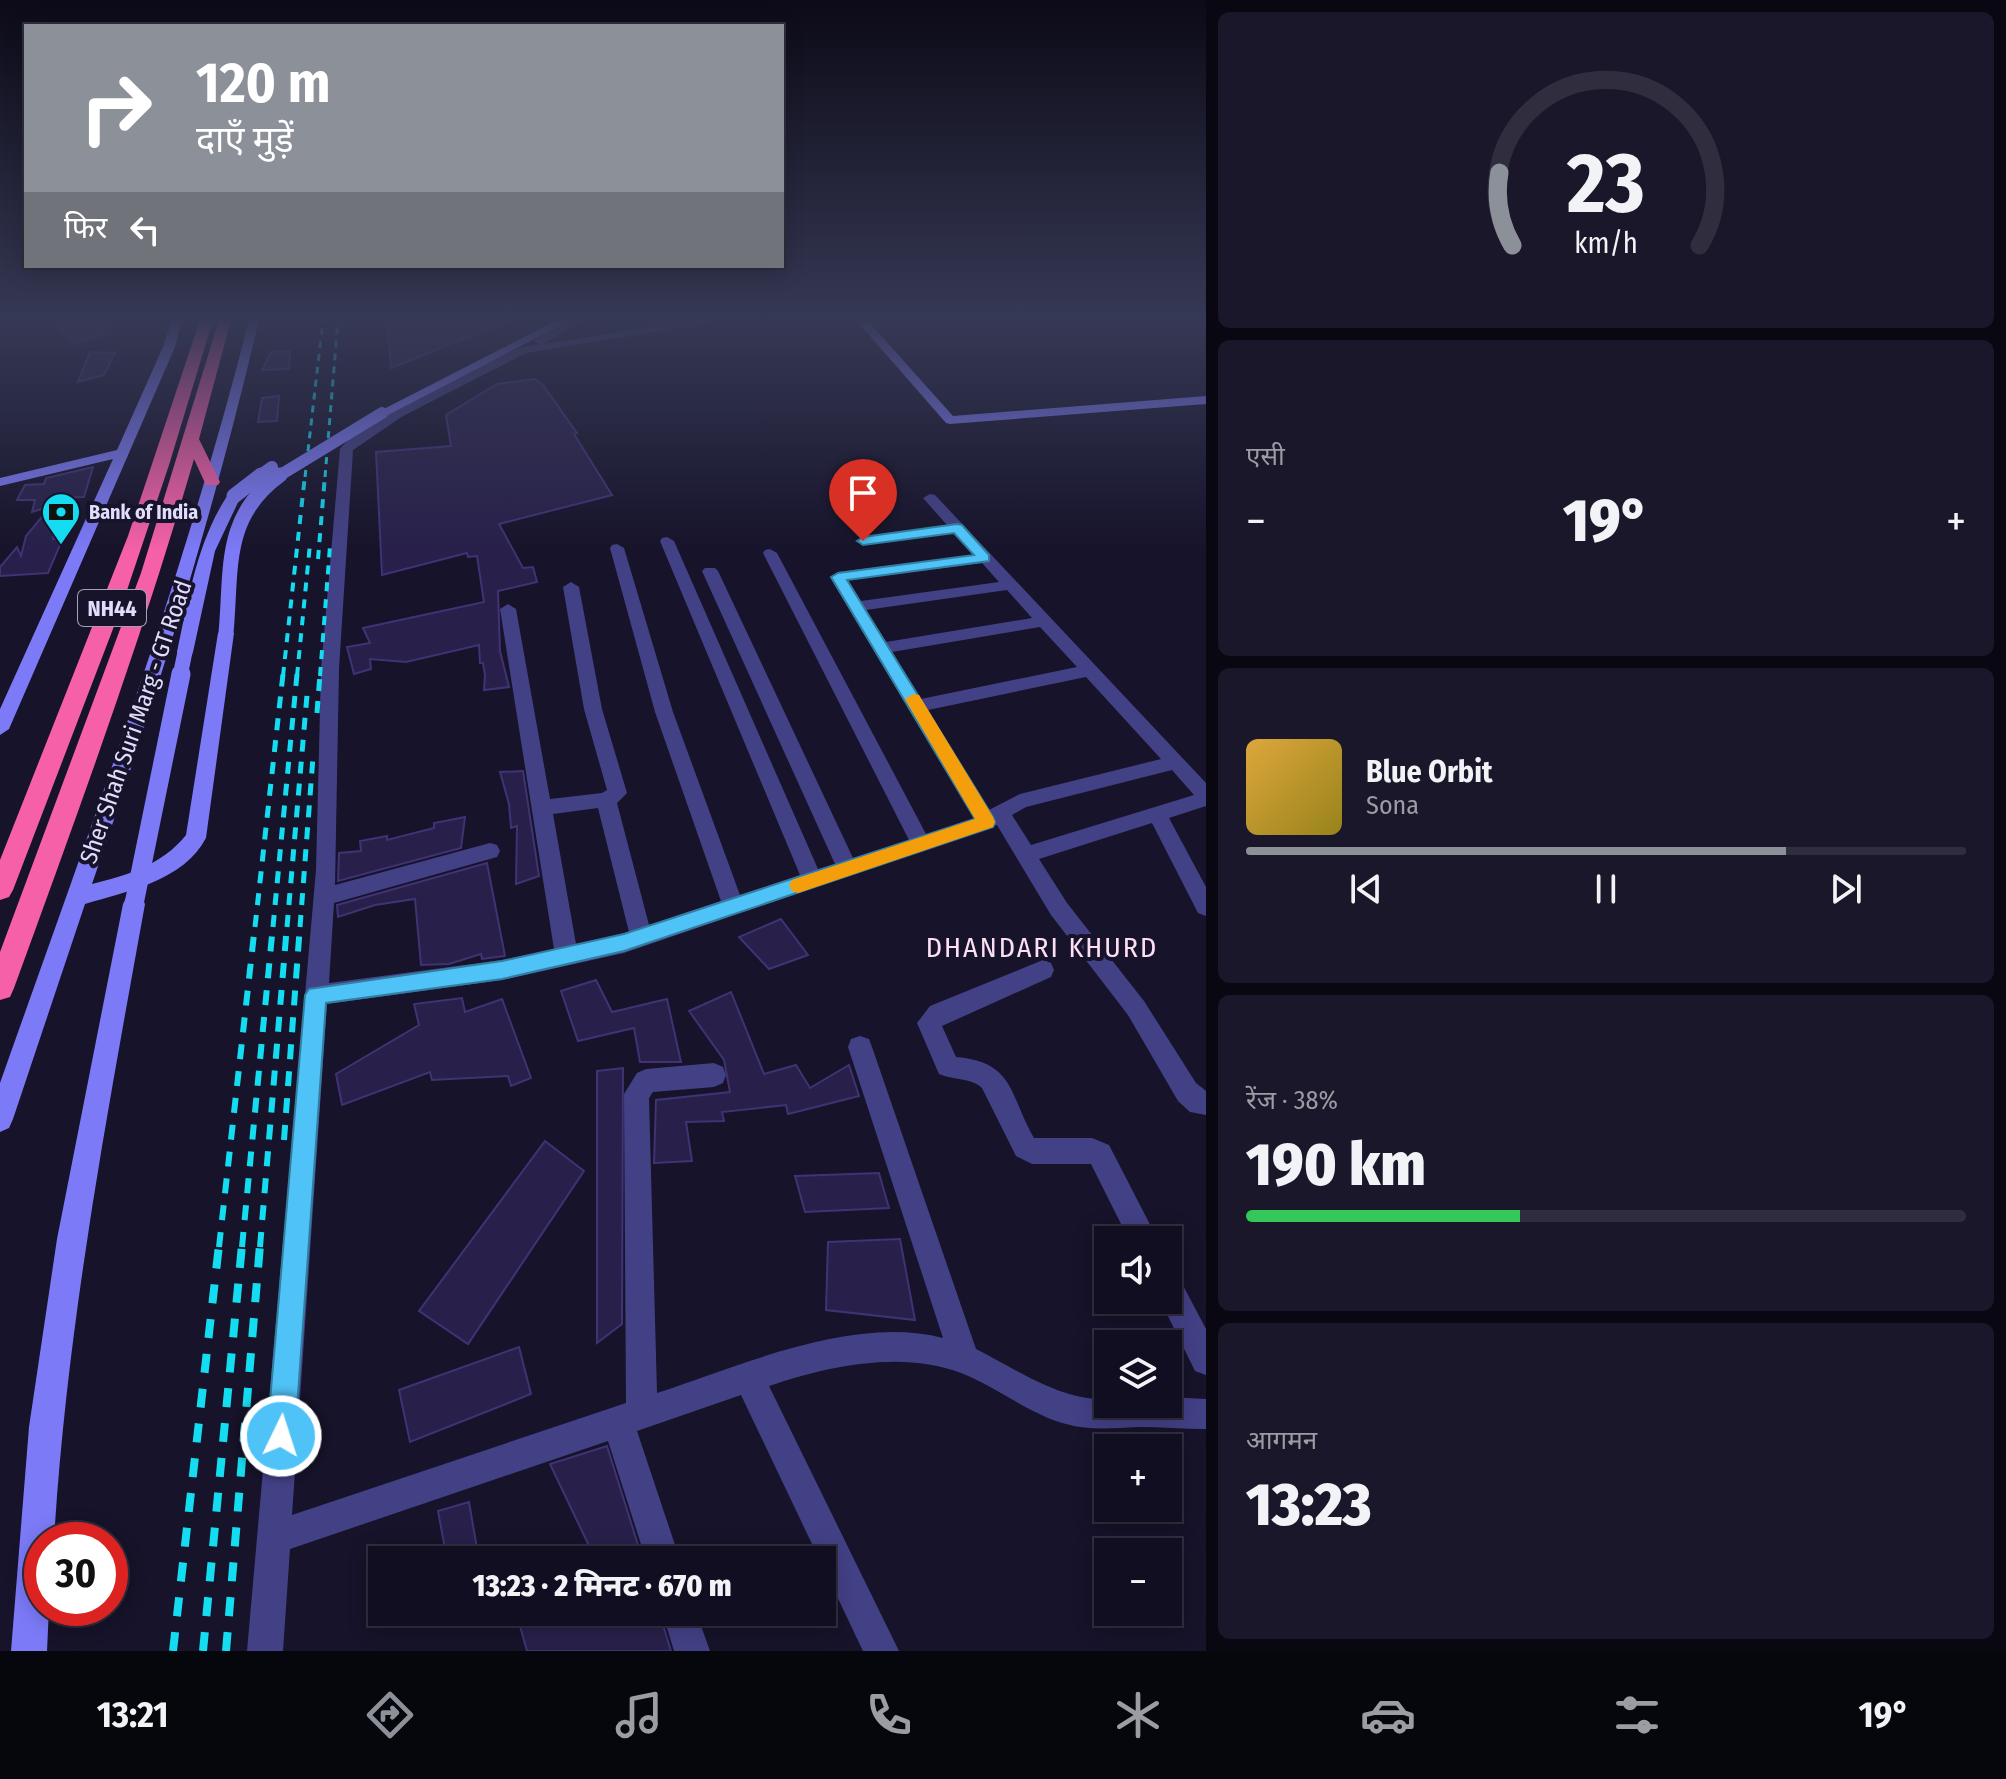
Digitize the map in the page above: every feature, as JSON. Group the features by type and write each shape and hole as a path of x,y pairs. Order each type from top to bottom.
{"highway":[{"name":"NH44","path":"0,890 141,530 185,397"},
{"name":"NH44","path":"194,442 205,397"},
{"path":"194,442 212,482"},
{"name":"Sher Shah Suri Marg - GT Road","path":"0,988 126,648 194,442"}],"street":[{"path":"1,724 147,397"},
{"name":"Sher Shah Suri Marg - GT Road","path":"0,1119 188,572 234,397"},
{"path":"29,1651 45,1427 71,1239 134,904 212,536 221,513 251,481 323,439 414,397"},
{"path":"265,1651 324,897 330,669 347,449 357,439 430,397"},
{"path":"930,397 950,420 1206,400"},
{"path":"75,898 159,870 187,851 196,838 241,515 252,499 293,468 356,433 382,413"},
{"path":"0,482 122,453"},
{"path":"930,498 1206,797 1026,855"},
{"path":"863,541 957,528"},
{"path":"667,541 813,881"},
{"path":"617,548 664,712 733,905"},
{"path":"770,553 921,844"},
{"path":"984,558 839,576 854,607 994,818 1026,855 1059,909 1136,1008 1187,1092 1199,1103 1206,1103"},
{"path":"710,571 848,869"},
{"path":"854,607 1009,585"},
{"path":"542,808 606,800 613,798 616,788 593,709 571,587"},
{"path":"508,609 567,957"},
{"path":"881,648 1045,621"},
{"path":"918,706 1092,670"},
{"path":"316,995 502,970 641,937 994,818 1020,801 1176,762"},
{"path":"606,800 641,937"},
{"path":"1157,814 1206,907"},
{"path":"324,897 490,851"},
{"path":"1043,970 938,1014 929,1023 931,1030 948,1066 958,1070 977,1070 990,1079 1025,1147 1032,1151 1092,1151 1100,1154 1137,1226"},
{"path":"860,1047 965,1359"},
{"path":"660,1546 630,1418 636,1094 646,1081 714,1075"},
{"path":"1182,1313 1206,1360"},
{"path":"274,1538 801,1360 866,1350 920,1347 965,1359 1063,1408 1078,1412 1094,1415 1138,1412 1206,1414"},
{"path":"749,1378 881,1651"},
{"path":"684,1626 692,1651"}],"building":[{"path":"279,397 277,421 258,422 262,398"},
{"path":"476,397 552,397 577,433 574,434 612,495 499,524 523,568 533,567 537,582 498,591 500,651 509,687 484,690 485,675 483,663 480,663 479,645 406,662 370,659 371,669 354,674 347,647 370,643 363,628 484,602 477,556 468,557 467,553 382,575 376,452 451,446 446,415"},
{"path":"93,467 84,497 60,498 53,539 63,538 48,573 0,576 0,567 17,547 21,556 26,536 51,506 32,512 35,500 17,500 25,485 44,484 46,478"},
{"path":"523,771 539,876 516,884 517,826 511,828 509,804 500,772"},
{"path":"465,817 461,848 338,881 339,853 361,851 360,841 387,836 387,840 434,828 434,823"},
{"path":"487,863 505,956 482,959 481,954 449,964 421,965 415,899 375,905 338,917 337,905"},
{"path":"781,919 808,955 769,969 739,937"},
{"path":"596,980 612,1012 667,999 681,1062 640,1062 634,1028 578,1041 561,991"},
{"path":"731,992 764,1074 796,1065 810,1088 849,1065 859,1096 788,1114 786,1105 722,1112 724,1121 686,1122 692,1161 654,1163 656,1100 730,1092 724,1060 689,1011"},
{"path":"462,998 465,1012 502,999 531,1078 511,1086 508,1076 432,1080 430,1072 342,1105 336,1074 419,1025 414,1004"},
{"path":"623,1068 622,1324 597,1343 597,1071"},
{"path":"545,1141 584,1171 468,1344 419,1311"},
{"path":"879,1173 889,1208 805,1212 795,1176"},
{"path":"900,1239 915,1320 826,1310 828,1242"},
{"path":"519,1347 531,1394 410,1442 399,1390"},
{"path":"607,1446 638,1546 589,1546 550,1464"},
{"path":"469,1502 477,1546 444,1546 438,1511"},
{"path":"520,1626 663,1626 671,1651 527,1651"}],"railway":[{"path":"305,477 314,397"},
{"path":"325,477 332,397"},
{"path":"283,676 305,475"},
{"path":"318,559 325,475"},
{"path":"297,676 310,544"},
{"path":"320,676 330,546"},
{"path":"255,927 283,674"},
{"path":"273,927 297,674"},
{"path":"317,713 320,674"},
{"path":"287,927 307,695"},
{"path":"300,927 313,757"},
{"path":"219,1247 255,925"},
{"path":"242,1247 273,925"},
{"path":"260,1247 287,925"},
{"path":"284,1140 300,925"},
{"path":"173,1651 219,1245"},
{"path":"203,1651 242,1245"},
{"path":"226,1651 260,1245"}],"slow traffic":[{"path":"798,885 986,822 913,699"}],"place":[{"name":"Bank of India","path":"61,546"}],"district":[{"name":"DHANDARI KHURD","path":"1042,947"}],"route":[{"path":"281,1436 316,995 502,970 624,943 986,822 838,577 984,558 957,528 863,541"}]}
